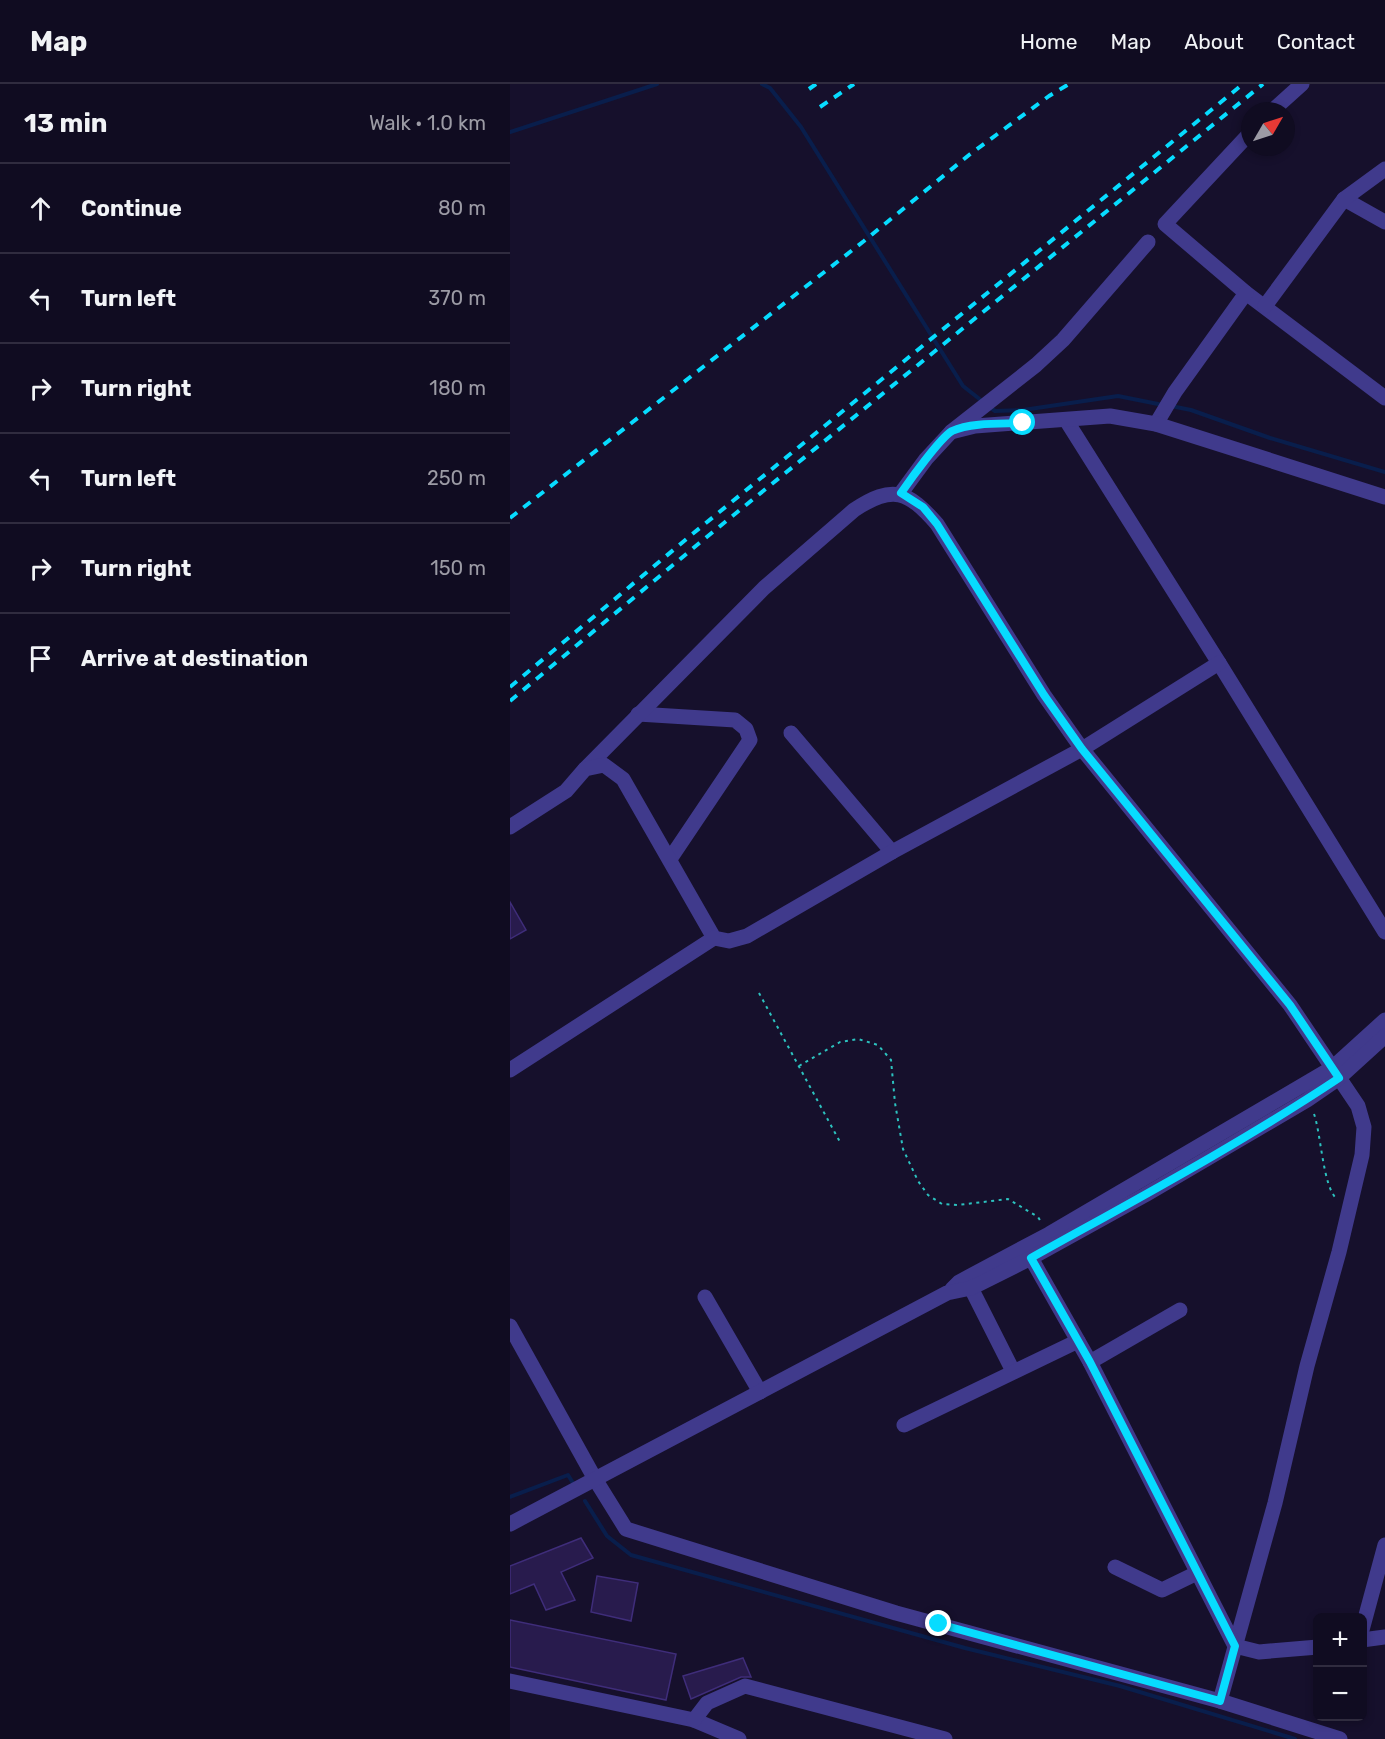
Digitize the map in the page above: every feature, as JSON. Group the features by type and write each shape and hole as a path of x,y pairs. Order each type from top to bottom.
{"street":[{"path":"1282,102 1302,84"},
{"path":"1241,143 1165,224 1246,293 1385,398"},
{"path":"1264,306 1344,199 1385,169"},
{"path":"1344,199 1385,222"},
{"path":"901,493 926,459 951,432 1036,365 1063,339 1148,242"},
{"path":"1157,421 1246,293"},
{"path":"951,432 975,426 1110,417 1157,421 1385,497"},
{"path":"1066,420 1220,663 1385,932"},
{"path":"510,827 566,791 638,714 764,588 854,510 874,498 901,493 923,507 937,524 1044,695 1082,749 1290,1005 1358,1106 1364,1127 1362,1155 1326,1302 1307,1366 1275,1503 1220,1701"},
{"path":"510,1070 714,938 729,941 747,936 892,852 1082,749 1220,663"},
{"path":"638,714 735,720 746,729 750,740 670,859"},
{"path":"791,734 892,852"},
{"path":"585,769 604,765 623,779 714,938"},
{"path":"947,1293 970,1288 1031,1258 1145,1195 1307,1100 1336,1073 1385,1020"},
{"path":"510,1524 947,1293 959,1282 1336,1073 1385,1036"},
{"path":"1031,1258 1090,1362 1235,1646 1259,1652 1313,1647"},
{"path":"970,1288 1013,1371"},
{"path":"705,1297 760,1392"},
{"path":"1090,1362 1180,1310"},
{"path":"510,1326 595,1479 627,1529 896,1613 1220,1701 1340,1739"},
{"path":"904,1425 1078,1341"},
{"path":"1367,1613 1385,1545"},
{"path":"1115,1567 1162,1590 1197,1573"},
{"path":"1367,1639 1385,1637"},
{"path":"510,1681 694,1720 739,1739"},
{"path":"694,1720 707,1702 745,1686 945,1739"}],"path":[{"path":"759,993 840,1143"},
{"path":"799,1066 840,1042 858,1039 878,1045 891,1060 903,1149 918,1181 928,1195 942,1204 958,1205 1008,1198 1038,1217 1049,1234"},
{"path":"1307,1100 1318,1124 1327,1184 1333,1197 1350,1205"}],"building":[{"path":"510,902 526,930 510,939"},
{"path":"581,1538 593,1558 561,1572 575,1600 546,1610 534,1584 510,1594 510,1566"},
{"path":"597,1576 638,1583 631,1621 591,1612"},
{"path":"510,1620 676,1654 666,1700 510,1667"},
{"path":"743,1658 751,1677 741,1677 691,1699 683,1676"}],"waterway":[{"path":"510,132 657,84"},
{"path":"762,84 770,88 801,127 963,386 982,401"},
{"path":"988,406 995,411 1023,410 1118,396 1163,405"},
{"path":"1171,406 1191,410 1270,438 1385,472"},
{"path":"510,1497 568,1475 573,1483"},
{"path":"585,1501 607,1536 631,1555 965,1648 1120,1686 1295,1739"}],"railway":[{"path":"809,89 816,84"},
{"path":"820,107 854,84"},
{"path":"510,518 864,241 969,155 1069,84"},
{"path":"510,687 690,536 1243,84"},
{"path":"510,701 703,540 1263,84"}],"route":[{"path":"939,1624 1220,1701 1235,1646 1090,1362 1031,1258 1145,1195 1307,1100 1339,1078 1290,1005 1082,749 1044,695 937,524 923,507 901,493 926,459 951,432 975,426 1023,423"}]}
